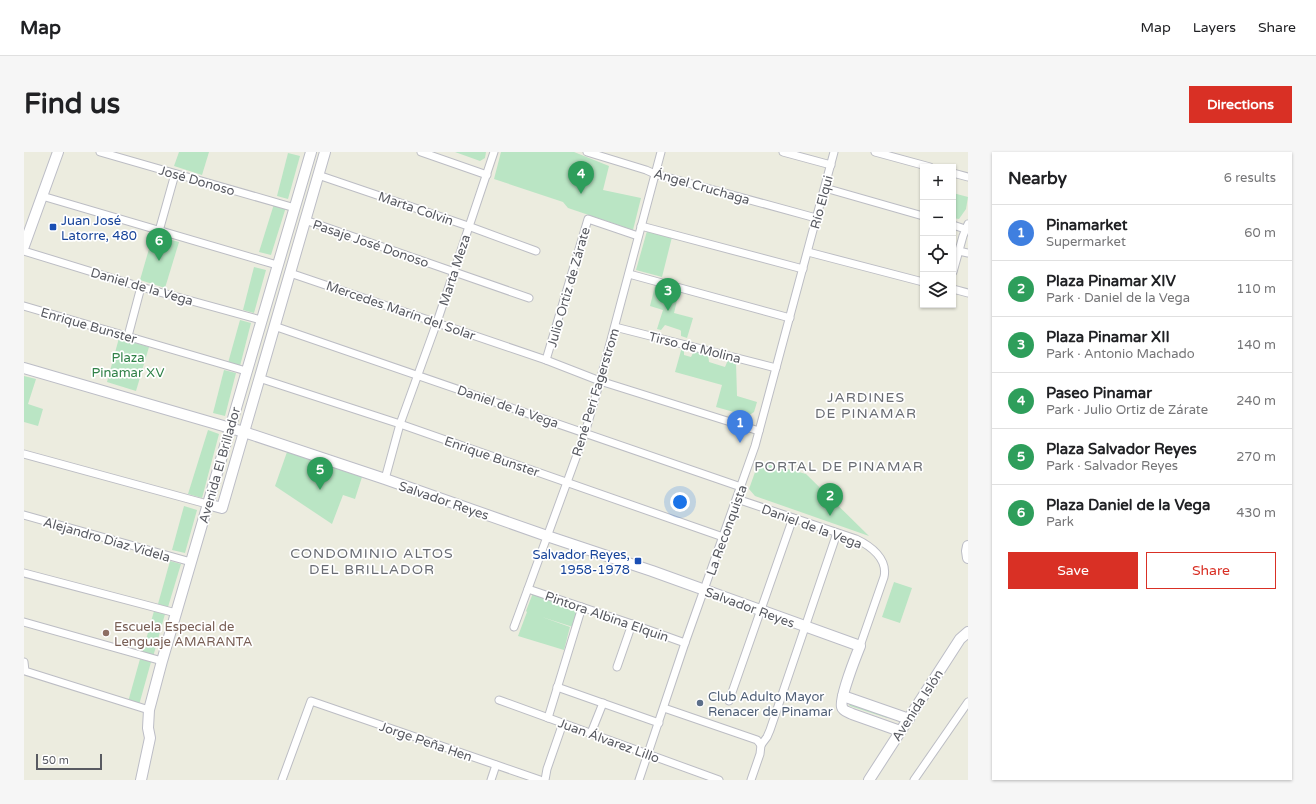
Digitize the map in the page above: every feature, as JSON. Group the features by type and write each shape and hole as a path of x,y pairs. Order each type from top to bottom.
{"street":[{"path":"24,246 58,152"},
{"name":"José Donoso","path":"100,152 295,208"},
{"name":"Avenida El Brillador","path":"207,504 222,508 325,152"},
{"path":"421,152 487,174"},
{"name":"Marta Meza","path":"385,479 400,424 437,322 494,152"},
{"name":"Ángel Cruchaga","path":"587,152 655,174 816,218"},
{"name":"René Peri Fagerstrom","path":"514,627 585,433 661,152"},
{"path":"782,152 831,165"},
{"name":"Río Elqui","path":"808,252 834,152"},
{"path":"875,152 920,164"},
{"name":"Avenida El Brillador","path":"141,780 150,738 148,728 149,710 162,661 277,265 295,208 308,153"},
{"path":"159,231 175,174"},
{"path":"956,174 968,177"},
{"name":"Marta Colvin","path":"318,175 468,226 536,251"},
{"path":"824,188 920,215"},
{"name":"Mercedes Marín del Solar","path":"42,196 277,265 290,273 437,322 546,360 600,381 759,431"},
{"name":"Julio Ortiz de Zárate","path":"546,360 588,219 638,236"},
{"name":"Pasaje José Donoso","path":"305,220 529,298"},
{"path":"956,225 967,226 956,262"},
{"path":"641,226 803,269"},
{"path":"959,251 968,253"},
{"name":"Daniel de la Vega","path":"24,252 141,287 261,320"},
{"path":"808,252 920,281"},
{"name":"La Reconquista","path":"639,780 685,643 737,499 759,431 808,252"},
{"path":"628,274 790,318"},
{"path":"128,336 141,287"},
{"path":"956,291 968,293"},
{"name":"Enrique Bunster","path":"24,306 246,371"},
{"name":"Daniel de la Vega","path":"274,326 741,487"},
{"name":"Tirso de Molina","path":"614,327 776,368"},
{"name":"Salvador Reyes","path":"24,368 244,432 385,479 547,536 652,570 760,611 860,646"},
{"name":"Enrique Bunster","path":"259,378 400,424 723,537"},
{"path":"24,454 207,504"},
{"name":"Daniel de la Vega","path":"737,499 856,539 869,546 880,558 884,567 884,578 843,696"},
{"name":"Alejandro Díaz Videla","path":"24,515 191,562"},
{"path":"729,701 792,518"},
{"path":"751,780 760,754 761,745 770,730 837,533"},
{"path":"968,546 966,551 968,558"},
{"path":"24,573 176,613"},
{"name":"Pintora Albina Elquin","path":"528,589 685,643"},
{"path":"548,718 582,607"},
{"path":"24,622 162,661"},
{"path":"617,667 632,624"},
{"name":"Avenida Islón","path":"868,780 960,640 968,632"},
{"path":"24,662 25,671 149,710"},
{"path":"557,687 659,723"},
{"path":"900,731 844,710 841,702 843,696 908,719"},
{"name":"Juan Álvarez Lillo","path":"499,700 719,780"},
{"name":"Jorge Peña Hen","path":"282,780 311,701 540,780"},
{"path":"914,780 968,702"},
{"path":"591,733 602,703"},
{"path":"664,708 757,740 761,745"},
{"path":"545,780 547,769 563,723"},
{"path":"491,780 496,765"}],"green space":[{"path":"179,152 209,152 202,175 174,166"},
{"path":"455,152 486,152 485,158 480,161"},
{"path":"501,152 574,152 609,166 603,190 641,198 633,230 568,208 563,202 494,179"},
{"path":"288,153 300,156 288,199 277,196"},
{"path":"956,194 968,197 966,209 959,219 956,218"},
{"path":"274,204 286,207 271,255 259,252"},
{"path":"647,231 672,237 662,277 636,270"},
{"path":"153,235 179,242 165,288 140,280"},
{"path":"254,267 266,270 254,313 243,310"},
{"path":"655,286 660,287 662,292 670,294 673,291 679,292 674,313 693,318 687,338 681,336 680,330 665,325 661,330 657,329 663,310 650,306"},
{"path":"240,320 251,323 240,366 228,363"},
{"name":"Plaza Pinamar XV","path":"119,338 149,347 136,391 107,382"},
{"path":"682,347 684,348 684,355 691,357 694,351 708,354 709,362 725,367 728,360 736,362 737,396 757,402 754,412 748,416 716,407 722,385 675,372"},
{"path":"224,370 236,373 225,416 213,413"},
{"path":"24,376 36,379 28,404 43,409 38,426 24,422"},
{"path":"208,430 219,434 202,498 188,494"},
{"path":"287,452 362,477 355,499 343,495 332,524 275,486"},
{"path":"759,461 806,474 869,536 755,496 749,489"},
{"path":"184,506 197,510 185,553 172,550"},
{"path":"170,561 181,564 168,607 158,604"},
{"path":"894,582 912,588 900,623 882,617"},
{"path":"533,593 578,610 573,627 542,617 570,627 564,650 518,636"},
{"path":"154,611 165,614 153,657 142,654"},
{"path":"140,659 151,662 139,705 128,702"},
{"path":"850,703 889,717 887,718 850,706"}],"place":[{"name":"Paseo Pinamar","path":"581,194"},
{"name":"Juan José Latorre, 480","path":"53,227"},
{"name":"Plaza Daniel de la Vega","path":"159,261"},
{"name":"Plaza Pinamar XII","path":"668,311"},
{"name":"Pinamarket","path":"740,443"},
{"name":"Plaza Salvador Reyes","path":"320,490"},
{"name":"Plaza Pinamar XIV","path":"830,516"},
{"name":"Salvador Reyes, 1958-1978","path":"638,561"},
{"name":"Escuela Especial de Lenguaje AMARANTA","path":"106,633"},
{"name":"Club Adulto Mayor Renacer de Pinamar","path":"700,703"}],"district":[{"name":"JARDINES DE PINAMAR","path":"866,406"},
{"name":"PORTAL DE PINAMAR","path":"839,466"},
{"name":"CONDOMINIO ALTOS DEL BRILLADOR","path":"372,562"}]}
